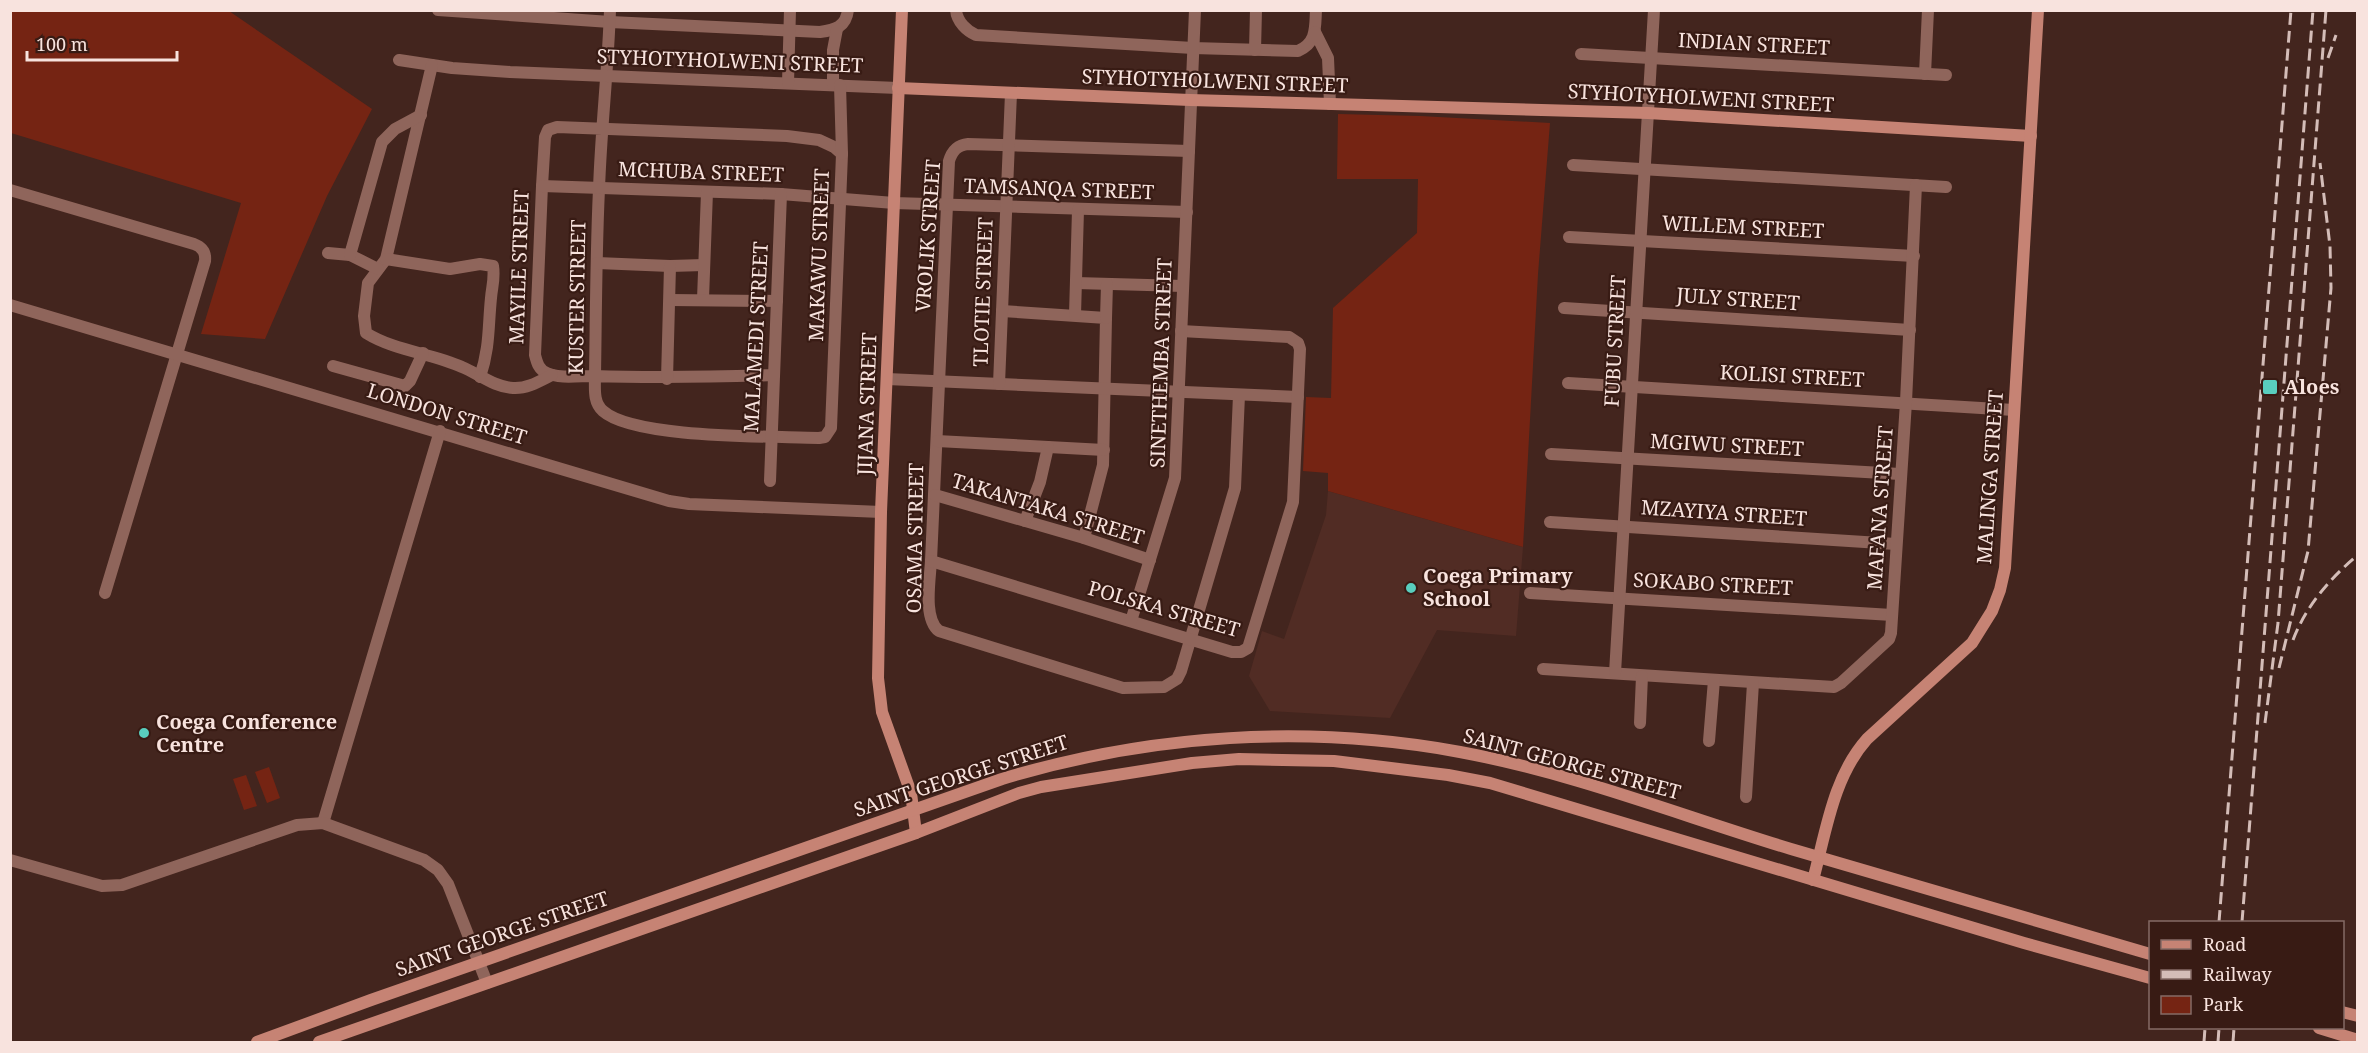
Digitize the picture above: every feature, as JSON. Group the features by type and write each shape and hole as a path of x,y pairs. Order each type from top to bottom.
{"main road":[{"name":"JIJANA STREET","path":"902,10 881,512 878,678 880,702 911,793 916,832"},
{"name":"MALINGA STREET","path":"1813,880 1839,783 1853,756 1877,729 1964,650 1980,632 1992,611 2000,590 2005,568 2038,10"},
{"name":"STYHOTYHOLWENI STREET","path":"898,88 1190,100 1648,113 2031,136"},
{"name":"SAINT GEORGE STREET","path":"257,1042 479,962 1040,767 1085,756 1202,739 1249,737 1350,739 1446,750 1524,767 2149,953"},
{"name":"SAINT GEORGE STREET","path":"319,1042 916,832 1019,793 1060,783 1239,759 1334,761 1448,774 1490,783 2149,977"},
{"path":"911,793 927,806 935,825"},
{"path":"2322,1029 2358,1040"}],"street":[{"path":"438,10 610,16 789,32 837,30"},
{"path":"788,83 790,10"},
{"path":"842,153 833,51 837,30 846,20 848,10"},
{"path":"956,10 956,15 968,31 976,35 1255,51 1298,51 1310,44 1315,32 1316,10"},
{"name":"SINETHEMBA STREET","path":"1131,621 1175,478 1195,10"},
{"path":"1255,51 1256,10"},
{"name":"FUBU STREET","path":"1615,673 1654,10"},
{"path":"1925,74 1928,10"},
{"name":"KUSTER STREET","path":"610,16 599,188 595,398 598,405 609,415 668,432 771,436"},
{"path":"1315,32 1328,58 1330,104"},
{"name":"INDIAN STREET","path":"1581,54 1946,75"},
{"name":"STYHOTYHOLWENI STREET","path":"399,60 510,72 898,88"},
{"path":"432,65 382,264 368,283 364,316 366,333 382,343 423,353 464,367 480,377 513,388 530,385 552,375 668,379 774,375"},
{"name":"TLOTIE STREET","path":"999,384 1011,93"},
{"path":"350,255 382,142 395,129 421,115"},
{"name":"MAYILE STREET","path":"552,375 540,369 535,355 545,138 548,130 553,127 603,129"},
{"name":"MAKAWU STREET","path":"603,129 804,138 819,140 842,153 842,197 830,432 819,438 771,436"},
{"name":"VROLIK STREET","path":"939,381 949,161 955,149 962,144 1189,152"},
{"path":"1574,165 1946,187"},
{"name":"MAFANA STREET","path":"1543,669 1834,687 1889,639 1906,402 1916,185"},
{"name":"MCHUBA STREET","path":"542,186 782,194 842,197 894,203"},
{"path":"10,190 201,248 205,253 205,261 105,593"},
{"path":"703,299 707,192"},
{"name":"MALAMEDI STREET","path":"770,481 782,194"},
{"name":"TAMSANQA STREET","path":"894,203 1187,212"},
{"path":"1075,315 1078,210"},
{"name":"WILLEM STREET","path":"1569,237 1914,256"},
{"path":"328,254 350,255 382,264 450,269 480,264 493,266 495,278 491,298 487,358 480,377"},
{"path":"597,263 704,265"},
{"path":"668,379 670,266"},
{"path":"1076,282 1183,286"},
{"path":"1084,538 1103,465 1107,284"},
{"path":"670,300 777,301"},
{"name":"LONDON STREET","path":"10,305 440,431 669,501 689,504 881,512"},
{"name":"JULY STREET","path":"1564,308 1910,330"},
{"path":"1002,311 1106,318"},
{"name":"POLSKA STREET","path":"931,561 1232,652 1244,650 1250,645 1293,502 1300,354 1298,343 1289,337 1181,331"},
{"path":"333,366 405,386 410,381 423,353"},
{"path":"886,379 1298,397"},
{"name":"OSAMA STREET","path":"939,381 929,614 936,628 1013,655 1123,688 1164,687 1177,679 1235,488 1239,395"},
{"name":"KOLISI STREET","path":"1568,383 2014,410"},
{"path":"323,823 440,431"},
{"path":"937,441 1104,450"},
{"path":"1025,521 1040,482 1048,447"},
{"name":"MGIWU STREET","path":"1551,454 1900,474"},
{"name":"TAKANTAKA STREET","path":"935,495 1084,538 1150,560"},
{"name":"MZAYIYA STREET","path":"1550,522 1896,543"},
{"name":"SOKABO STREET","path":"1530,593 1892,615"},
{"path":"1640,723 1642,676"},
{"path":"1709,741 1714,680"},
{"path":"1746,797 1754,683"},
{"path":"10,860 102,885 122,885 297,825 323,823 424,860 438,870 450,888 487,983"}],"shaded area":[{"name":"Coega Primary School","path":"1328,491 1523,547 1516,636 1437,630 1390,718 1270,711 1249,676 1262,631 1284,639 1326,515"}],"green space":[{"path":"10,11 229,11 372,109 327,196 265,339 201,334 241,203 11,133"},
{"path":"1338,114 1550,123 1538,274 1523,547 1328,491 1328,473 1303,471 1306,397 1331,398 1333,308 1417,233 1418,179 1337,179"},
{"path":"269,767 280,798 267,803 255,772"},
{"path":"246,775 257,806 244,810 233,779"}],"railway":[{"path":"2219,921 2291,10"},
{"path":"2242,921 2313,10"},
{"path":"2265,723 2278,623 2326,10"},
{"path":"2328,58 2336,35"},
{"path":"2279,668 2308,551 2331,288 2330,246 2320,163"},
{"path":"2293,640 2320,593 2358,555"},
{"path":"2204,1042 2205,1029"},
{"path":"2218,1042 2219,1029"},
{"path":"2233,1042 2234,1029"}],"place":[{"name":"Aloes","path":"2270,387"},
{"name":"Coega Primary School","path":"1411,588"},
{"name":"Coega Conference Centre","path":"144,733"}]}
